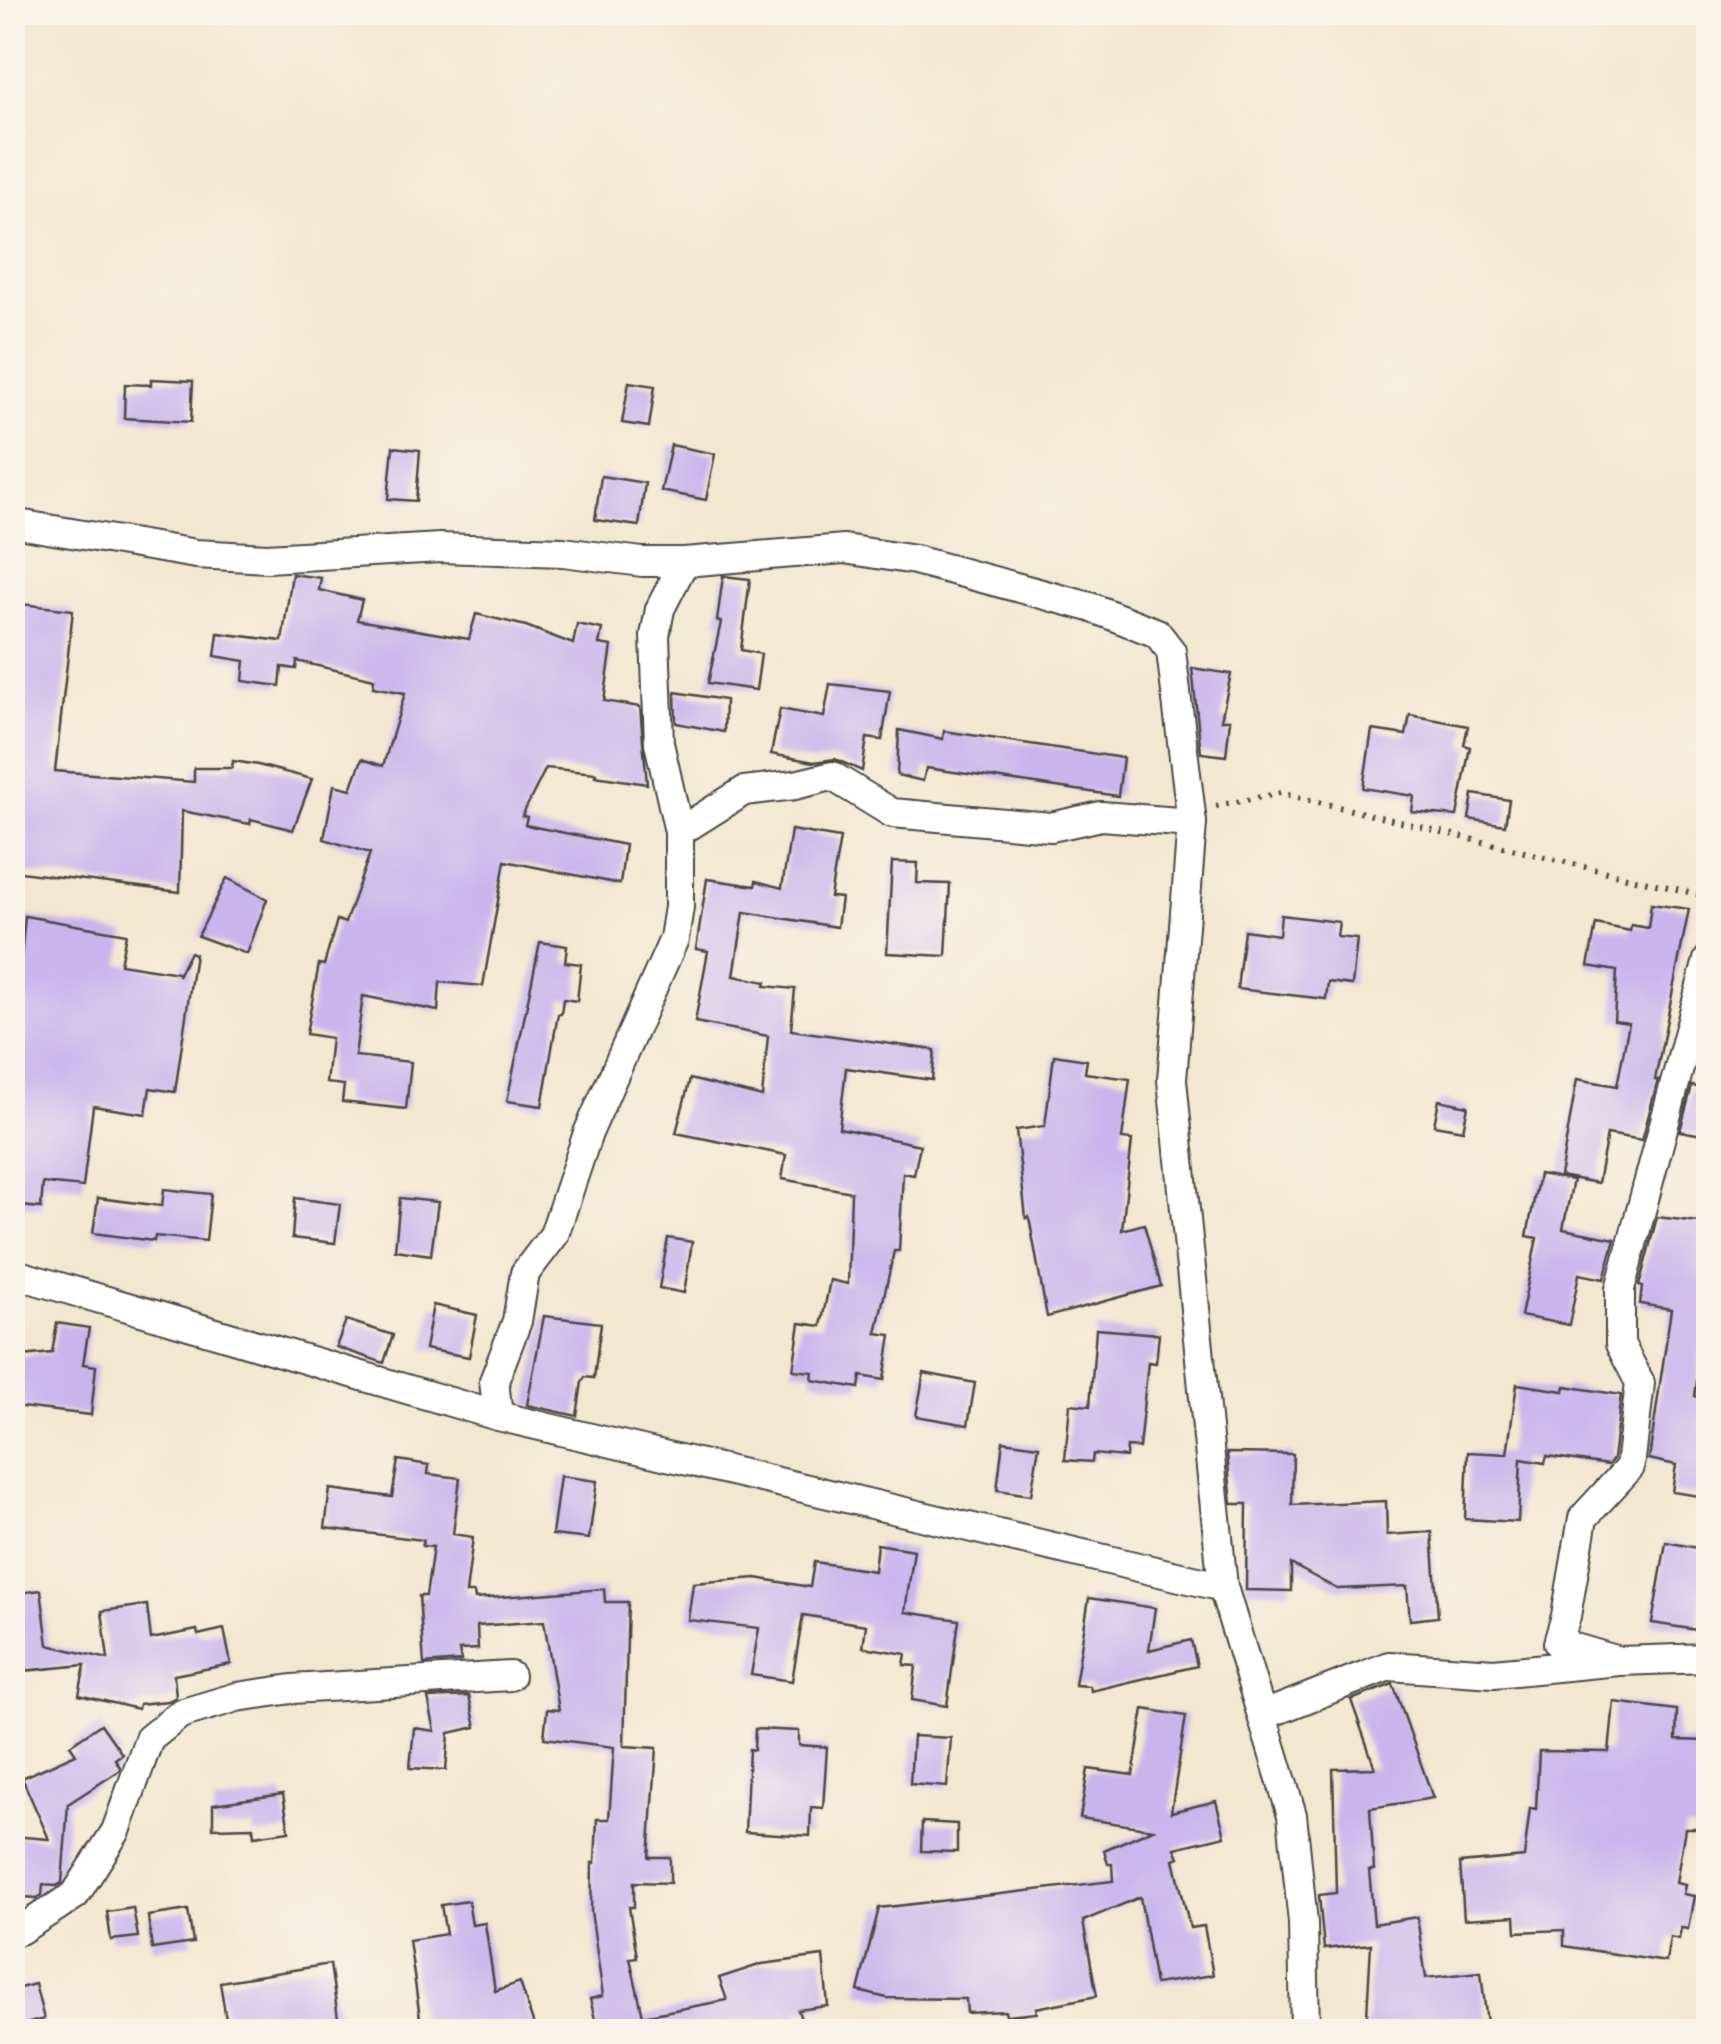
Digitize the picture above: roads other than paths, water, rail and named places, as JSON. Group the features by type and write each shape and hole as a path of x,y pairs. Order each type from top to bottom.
{"street":[{"path":"12,523 196,554 267,558 440,548 563,552 642,562 684,562 844,550 915,560 1090,607 1156,634 1171,651 1192,823 1172,1080 1223,1587 1292,1815 1303,1923 1305,2032"},
{"path":"498,1416 494,1381 517,1321 525,1274 554,1235 588,1133 674,939 679,906 679,832 659,743 655,636 660,608 684,562"},
{"path":"679,832 744,791 832,776 892,814 1051,827 1101,816 1192,823"},
{"path":"1618,1661 1558,1643 1583,1518 1630,1467 1640,1383 1620,1344 1620,1289 1708,960"},
{"path":"12,1273 498,1416 1223,1587"},
{"path":"1264,1715 1390,1666 1494,1672 1708,1658"},
{"path":"12,1932 75,1895 116,1831 149,1739 180,1714 238,1696 292,1689 510,1676"}]}
